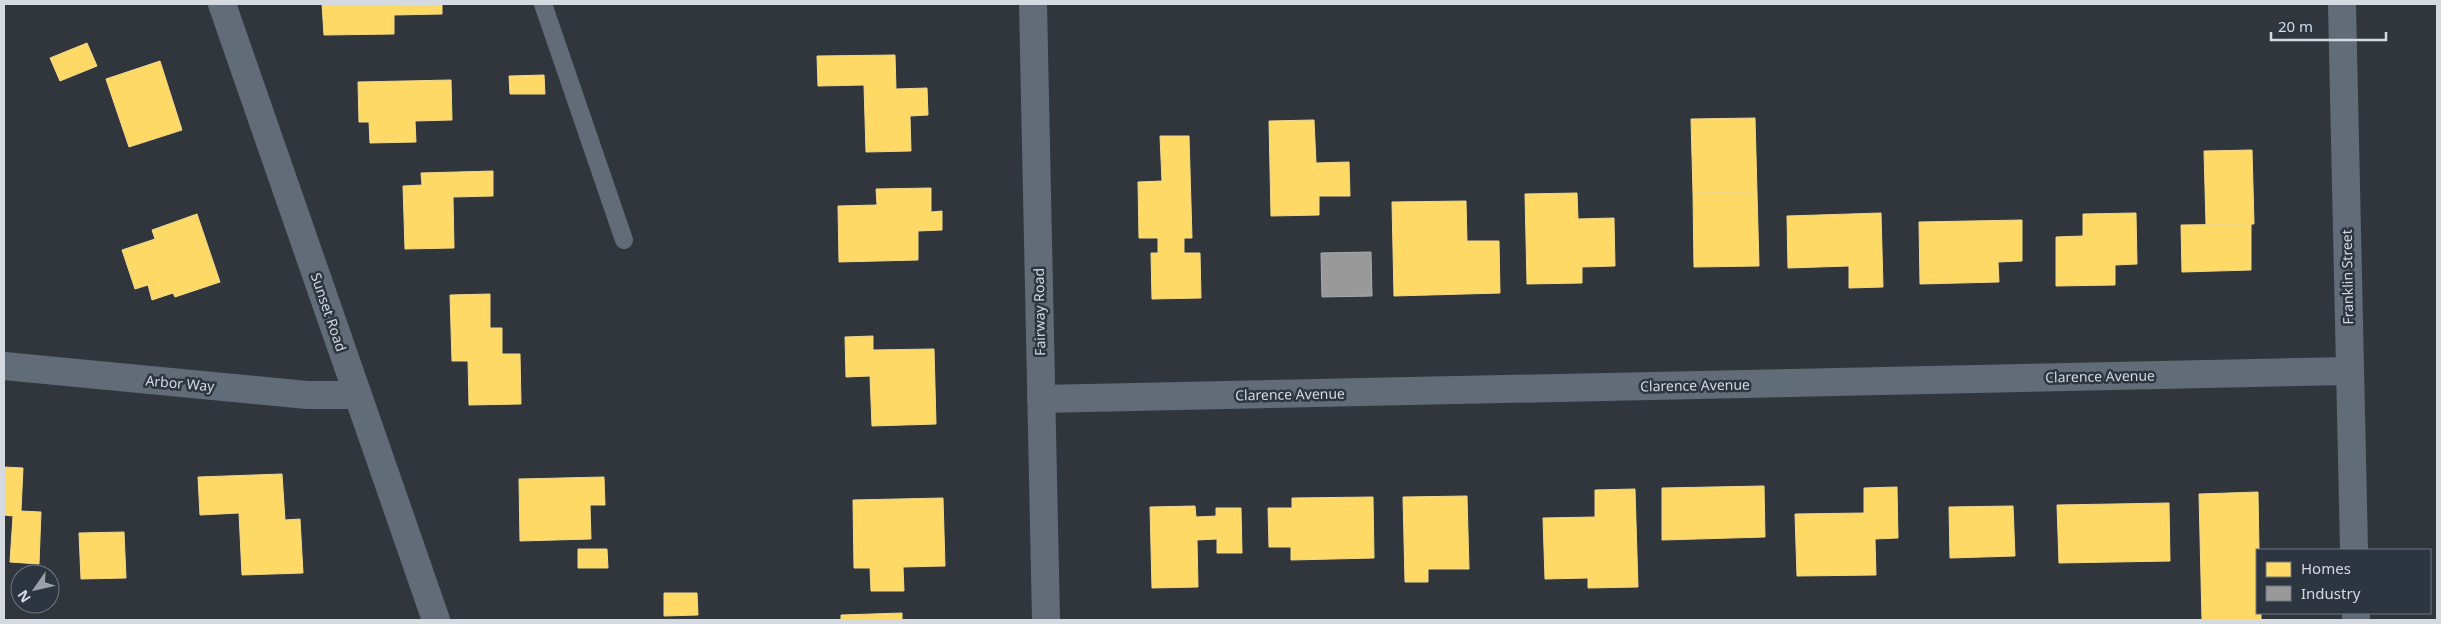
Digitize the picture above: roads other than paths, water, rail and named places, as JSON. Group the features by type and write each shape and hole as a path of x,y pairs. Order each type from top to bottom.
{"street":[{"name":"Sunset Road","path":"222,4 436,620"},
{"name":"Fairway Road","path":"1033,4 1046,620"},
{"name":"Franklin Street","path":"2342,4 2354,549"},
{"name":"Arbor Way","path":"4,366 307,395 358,395"},
{"name":"Clarence Avenue","path":"1041,399 2349,371"}],"lane":[{"path":"543,4 624,240"}]}
